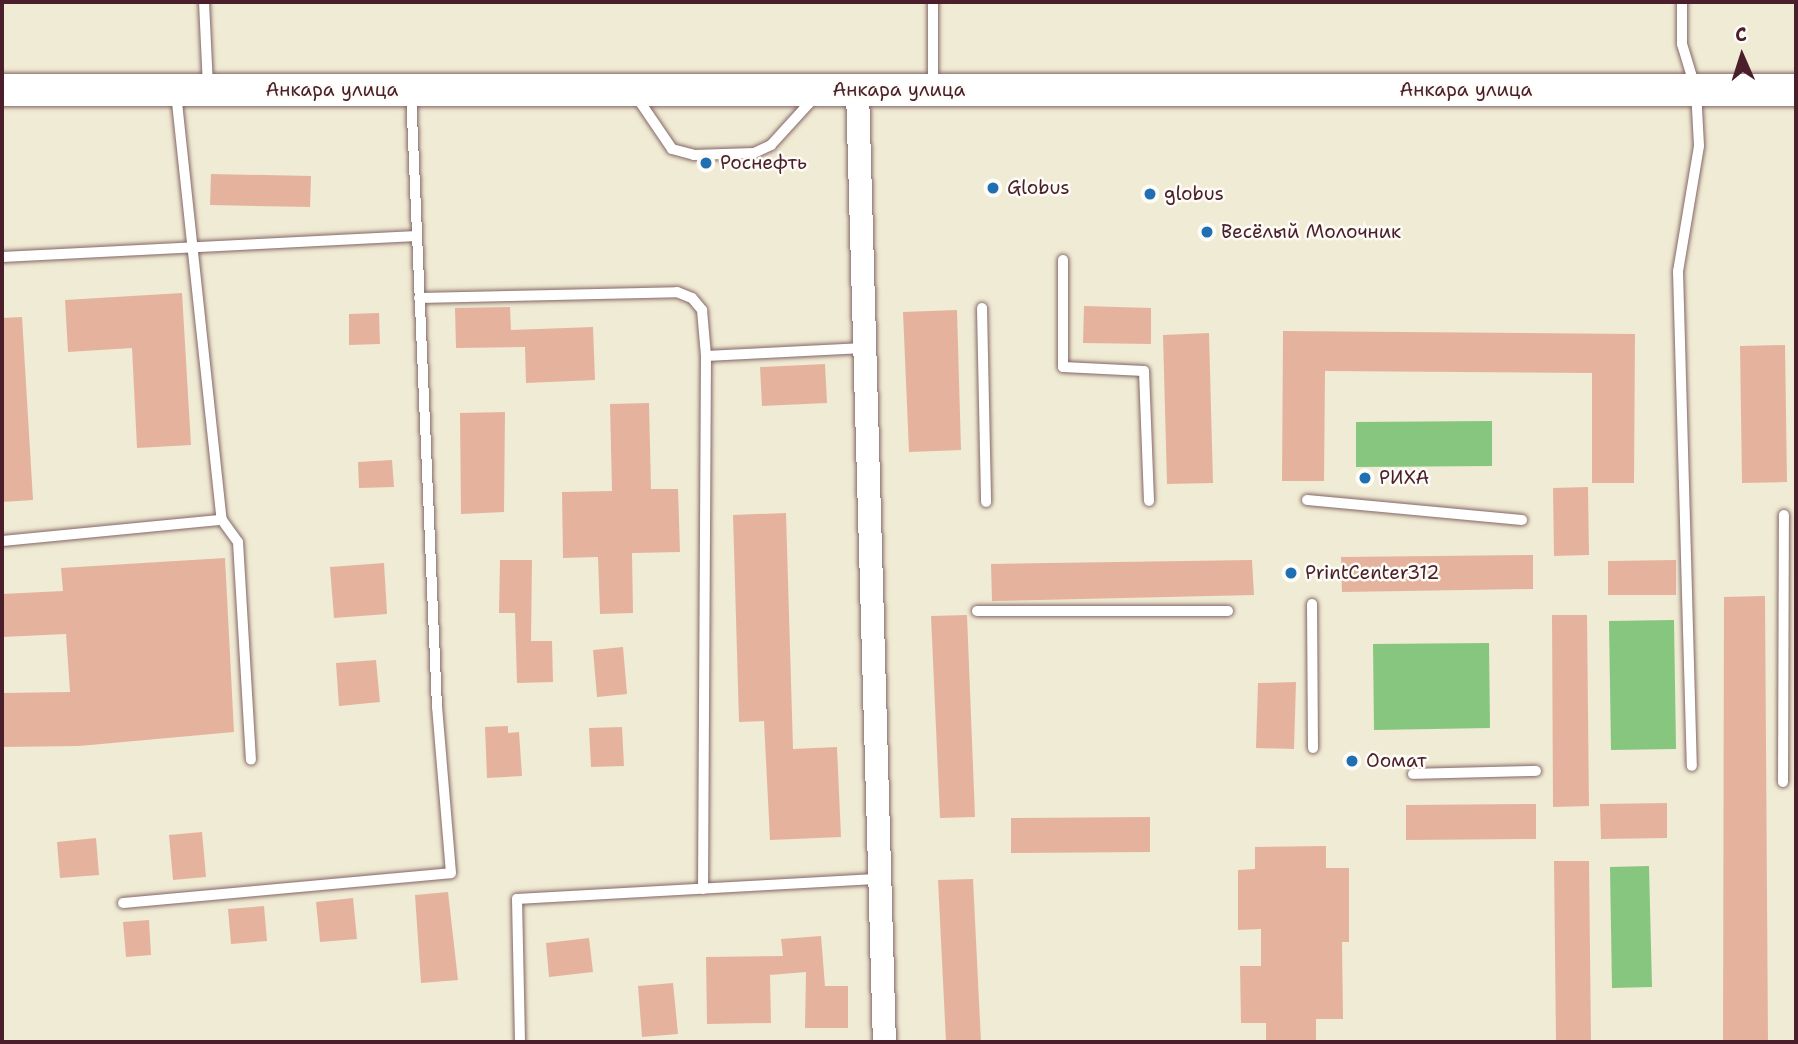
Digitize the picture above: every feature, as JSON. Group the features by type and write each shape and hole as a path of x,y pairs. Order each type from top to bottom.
{"main road":[{"name":"Анкара улица","path":"2,90 1796,90"}],"street":[{"path":"845,90 864,348 884,1042"}],"lane":[{"path":"204,2 209,90"},
{"path":"933,2 933,90"},
{"path":"1682,2 1682,44 1696,90 1699,146 1678,271 1692,766"},
{"path":"176,90 195,247 222,520 238,542 251,760"},
{"path":"123,903 451,873 437,707 411,90"},
{"path":"633,90 672,149 694,155 754,153 771,145 803,106 845,90"},
{"path":"2,257 416,236"},
{"path":"1063,260 1063,367 1144,371 1149,501"},
{"path":"419,298 677,292 692,298 702,310 706,356 703,889"},
{"path":"982,308 986,502"},
{"path":"706,356 864,348"},
{"path":"1307,500 1522,520"},
{"path":"1783,782 1784,515"},
{"path":"2,541 222,520"},
{"path":"1312,604 1313,748"},
{"path":"977,611 1228,611"},
{"path":"1413,774 1536,771"},
{"path":"520,1042 517,899 879,879"}],"green space":[{"path":"1492,421 1492,466 1356,467 1356,422"},
{"path":"1674,620 1676,749 1611,750 1609,621"},
{"path":"1489,643 1490,728 1374,730 1373,644"},
{"path":"1649,866 1652,987 1612,988 1610,867"}],"building":[{"path":"211,174 311,176 310,207 210,205"},
{"path":"182,293 191,445 137,448 132,348 68,352 65,300"},
{"path":"1084,306 1151,308 1151,344 1083,343"},
{"path":"510,307 511,330 593,327 595,380 526,383 525,347 456,348 455,308"},
{"path":"957,310 961,450 909,452 903,312"},
{"path":"379,313 380,344 349,345 349,314"},
{"path":"22,317 33,500 2,502 2,318"},
{"path":"1283,331 1635,334 1634,483 1592,483 1592,373 1325,371 1324,481 1282,481"},
{"path":"1209,333 1213,483 1167,484 1163,335"},
{"path":"1785,345 1787,482 1742,483 1740,346"},
{"path":"825,364 827,403 762,406 760,367"},
{"path":"649,403 651,489 678,489 680,552 632,553 633,613 600,614 598,557 563,558 562,492 612,491 610,404"},
{"path":"505,412 504,512 461,514 460,413"},
{"path":"392,460 394,487 359,488 358,462"},
{"path":"1588,487 1589,555 1554,556 1553,488"},
{"path":"786,513 793,749 837,747 841,837 770,840 764,721 739,722 733,515"},
{"path":"1533,555 1533,589 1342,592 1341,557"},
{"path":"225,558 234,732 79,746 2,747 2,693 70,692 66,634 2,637 2,594 63,591 61,568"},
{"path":"500,560 532,560 531,641 552,641 553,682 517,683 515,613 499,613"},
{"path":"1252,560 1254,595 992,601 991,564"},
{"path":"1676,560 1676,595 1608,595 1608,561"},
{"path":"384,563 387,614 334,618 330,567"},
{"path":"1765,596 1768,1042 1723,1042 1724,597"},
{"path":"967,615 975,817 940,818 931,616"},
{"path":"1552,615 1587,615 1589,806 1553,807"},
{"path":"623,647 627,694 597,697 593,650"},
{"path":"376,660 380,702 339,706 336,663"},
{"path":"1296,682 1294,749 1256,748 1258,683"},
{"path":"508,726 508,733 519,732 522,776 487,778 485,727"},
{"path":"622,727 624,766 591,767 589,728"},
{"path":"1667,803 1667,838 1601,839 1600,804"},
{"path":"1536,804 1536,839 1406,840 1406,805"},
{"path":"1150,817 1150,852 1011,853 1011,818"},
{"path":"202,832 206,877 173,880 169,835"},
{"path":"96,838 99,875 60,878 57,842"},
{"path":"1326,846 1326,868 1349,868 1349,942 1342,942 1343,1019 1316,1019 1316,1042 1266,1042 1266,1023 1241,1023 1240,966 1261,966 1261,929 1238,930 1238,870 1255,869 1255,847"},
{"path":"1554,861 1589,861 1591,1042 1556,1042"},
{"path":"973,879 981,1042 946,1042 938,880"},
{"path":"448,892 458,980 421,983 415,895"},
{"path":"353,898 357,939 320,942 316,902"},
{"path":"264,906 267,941 231,944 228,909"},
{"path":"149,920 151,955 126,957 123,922"},
{"path":"821,936 825,986 848,986 848,1028 805,1028 806,972 770,975 771,1023 707,1024 706,957 783,956 781,939"},
{"path":"589,938 593,972 549,977 546,943"},
{"path":"673,983 678,1034 642,1037 638,986"}],"place":[{"name":"Роснефть","path":"706,163"},
{"name":"Globus","path":"993,188"},
{"name":"globus","path":"1150,194"},
{"name":"Весёлый Молочник","path":"1207,232"},
{"name":"РИХА","path":"1365,478"},
{"name":"PrintCenter312","path":"1291,573"},
{"name":"Оомат","path":"1352,761"}]}
